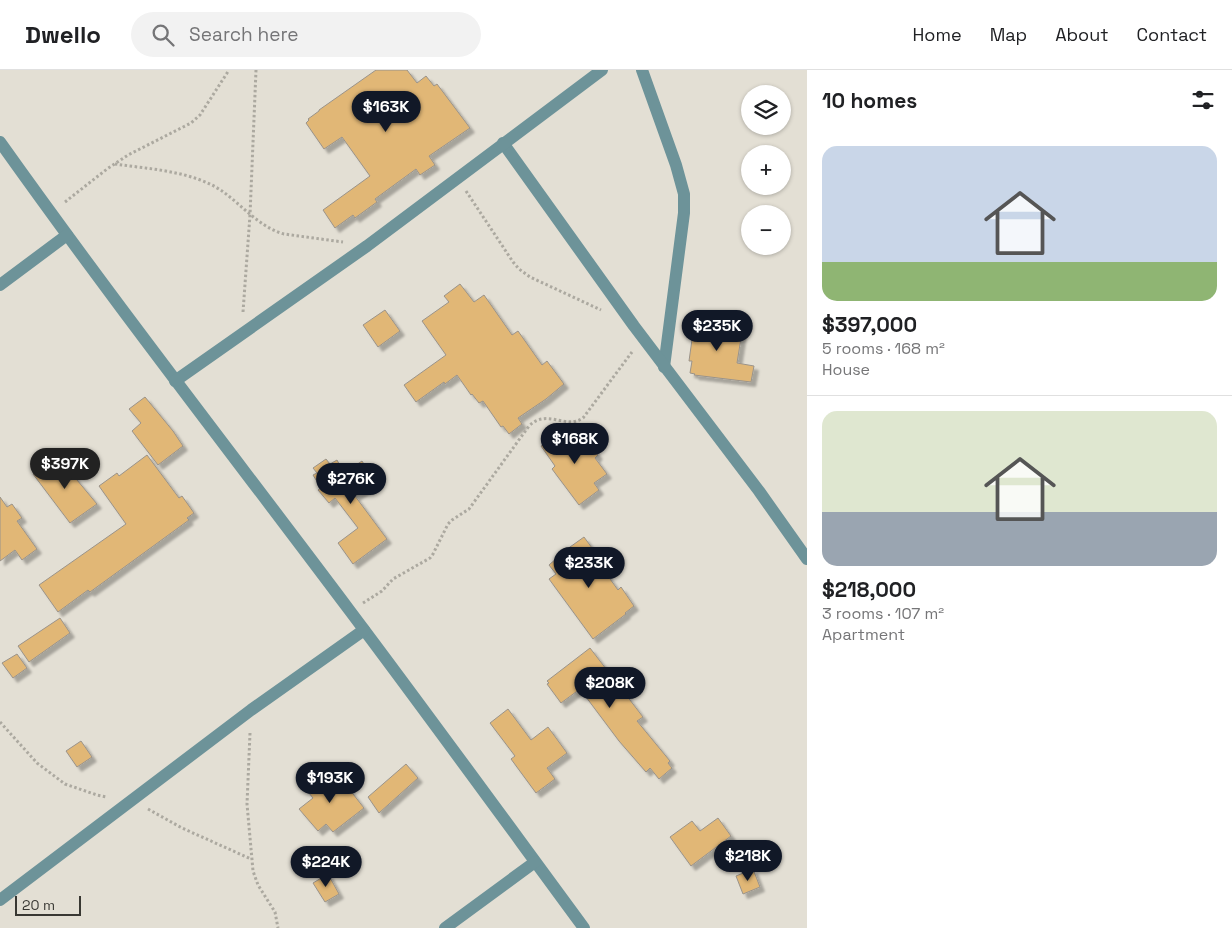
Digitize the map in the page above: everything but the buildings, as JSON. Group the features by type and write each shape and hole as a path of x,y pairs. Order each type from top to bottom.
{"street":[{"path":"175,381 367,246 602,70"},
{"path":"642,70 676,165 684,194 684,214 664,367"},
{"path":"0,142 175,381 364,630 584,928"},
{"path":"503,143 642,337 807,559"},
{"path":"0,286 67,235"},
{"path":"0,900 251,710 364,630"},
{"path":"445,928 535,862"}],"path":[{"path":"51,214 128,154 195,120 229,70"},
{"path":"241,335 250,214 256,70"},
{"path":"115,164 190,176 221,190 272,230 284,234 367,246"},
{"path":"457,178 513,262 520,269 530,277 608,314"},
{"path":"350,612 382,591 393,578 430,558 448,524 469,510 534,421 541,418 576,422 583,418 642,337"},
{"path":"251,710 246,804 251,859 255,879 276,912 278,928"},
{"path":"0,722 37,763 65,784 97,795 132,800 182,828 251,859"}]}
